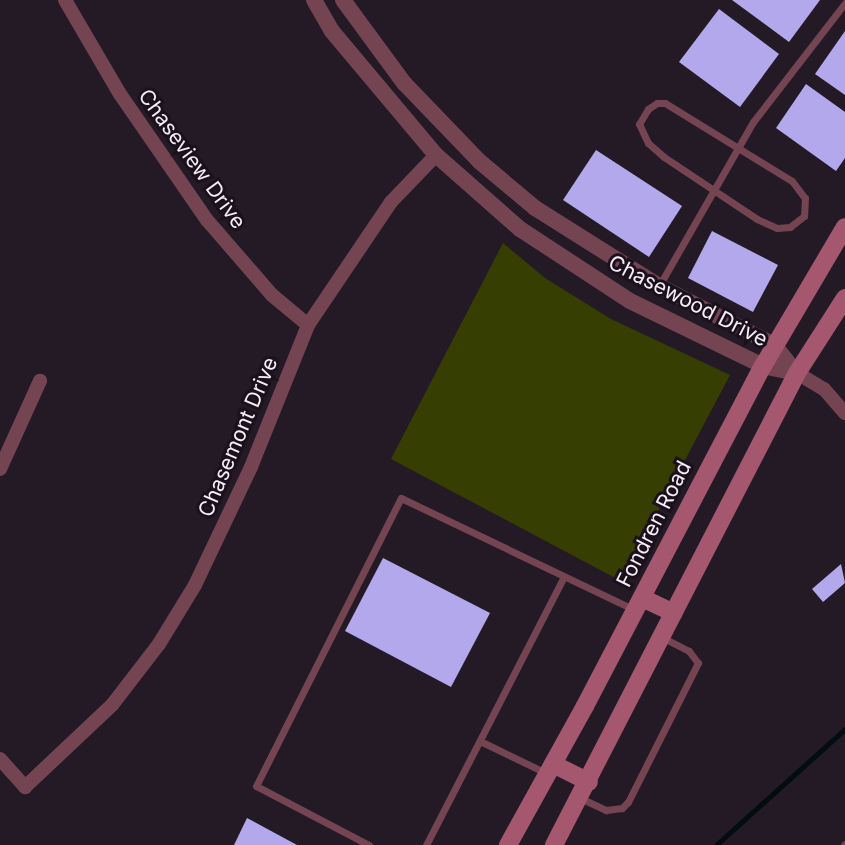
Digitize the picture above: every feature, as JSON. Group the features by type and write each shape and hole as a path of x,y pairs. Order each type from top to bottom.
{"main road":[{"name":"Fondren Road","path":"508,845 639,604 774,345 845,227"},
{"path":"554,845 798,373 845,298"},
{"path":"639,604 674,613"},
{"path":"551,769 584,790"}],"street":[{"name":"Chaseview Drive","path":"65,0 120,94 207,220 272,295 308,325"},
{"name":"Chasewood Drive","path":"314,0 331,30 436,155 520,229 630,301 763,366 798,373 824,388 845,413"},
{"name":"Chasewood Drive","path":"344,0 404,83 479,161 535,208 595,249 659,286 774,345 798,373"},
{"path":"386,97 404,83"},
{"name":"Chasemont Drive","path":"0,759 25,787 119,696 159,644 195,585 250,466 308,325 384,211 436,155"},
{"path":"580,270 595,249"},
{"path":"0,469 40,381"}],"lane":[{"path":"659,286 753,122 845,3"},
{"path":"657,103 664,103 739,147 800,189 807,207 804,216 790,227 777,228 713,189 648,143 641,133 642,116 657,103"},
{"path":"369,845 256,786 402,498 564,576 639,604"},
{"path":"426,845 564,576"},
{"path":"584,790 606,810 622,808 628,802 698,663 696,656 662,637"},
{"path":"480,741 551,769"}],"green space":[{"path":"503,243 545,278 611,319 730,375 621,581 391,459"}],"building":[{"path":"732,0 820,0 789,42"},
{"path":"719,9 779,54 740,107 679,62"},
{"path":"845,31 845,95 815,74"},
{"path":"806,84 845,112 845,158 836,171 776,128"},
{"path":"596,150 682,206 649,257 563,200"},
{"path":"712,231 778,265 753,312 688,278"},
{"path":"383,558 490,613 451,687 345,631"},
{"path":"841,564 845,583 823,602 812,589"},
{"path":"247,818 297,845 234,845"}],"waterway":[{"path":"716,845 845,729"}]}
